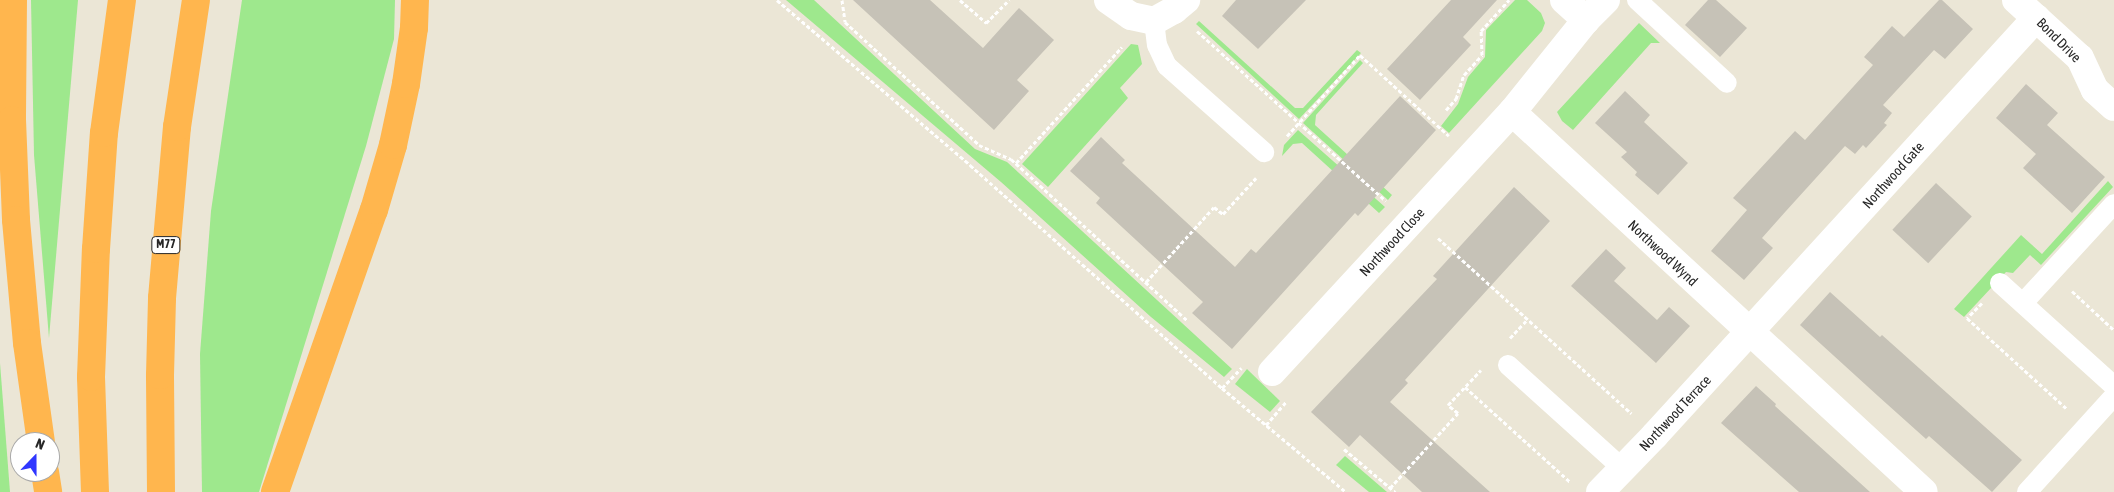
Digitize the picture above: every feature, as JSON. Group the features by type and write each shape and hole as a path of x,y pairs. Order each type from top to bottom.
{"highway":[{"path":"13,0 12,120 16,220 27,343 40,432"},
{"path":"95,492 91,377 96,249 104,132 122,0"},
{"name":"M77","path":"161,492 160,375 163,289 177,127 196,0"},
{"path":"275,492 374,210 393,145 406,84 414,28 415,0"}],"street":[{"path":"1108,0 1120,10 1163,13"},
{"path":"1564,0 1586,20"},
{"path":"1512,112 1586,20 1606,0"},
{"name":"Bond Drive","path":"2026,9 2080,58 2095,90 2114,107"},
{"name":"Northwood Gate","path":"1749,333 2026,9"},
{"name":"Northwood Wynd","path":"1512,112 1749,333 1924,492"},
{"name":"Northwood Close","path":"1272,372 1512,112"},
{"name":"Northwood Terrace","path":"1600,492 1749,333"}],"lane":[{"path":"1636,0 1727,83"},
{"path":"1163,13 1157,45 1167,66 1272,148"},
{"path":"2023,303 2114,204"},
{"path":"2000,283 2114,386"},
{"path":"1508,364 1622,469"},
{"path":"2027,492 2114,396"}],"path":[{"path":"777,0 970,165 1222,388 1346,492"},
{"path":"842,0 845,22 979,144 1016,163 1187,320"},
{"path":"960,0 986,23 1009,0"},
{"path":"1446,110 1456,99 1464,75 1482,54 1481,31 1508,0"},
{"path":"1016,163 1125,45 1163,13 1299,122 1413,220 1655,435"},
{"path":"1272,148 1299,122 1360,56 1471,156"},
{"path":"1146,282 1214,208 1223,214 1261,173"},
{"path":"2052,272 2114,330"},
{"path":"2000,283 1968,318 2086,427"},
{"path":"1390,488 1458,414 1448,405 1483,368"},
{"path":"1465,387 1574,486"},
{"path":"1344,449 1395,492"}],"green space":[{"path":"31,0 78,0 49,338 34,155"},
{"path":"242,0 395,0 394,39 366,146 259,492 202,492 200,354 211,211"},
{"path":"786,0 814,0 975,149 1007,162 1232,369 1224,377 1151,317 1001,182"},
{"path":"1515,0 1527,0 1541,13 1545,23 1542,31 1449,133 1441,126 1458,104 1468,77 1485,57 1486,30"},
{"path":"1199,21 1295,108 1303,108 1357,50 1361,53 1299,119 1196,24"},
{"path":"1639,23 1660,43 1651,43 1573,130 1562,121 1557,112"},
{"path":"1131,44 1138,45 1142,64 1120,88 1128,98 1048,187 1022,164"},
{"path":"1360,60 1363,63 1316,115 1315,125 1392,195 1388,200 1303,123"},
{"path":"1298,130 1385,207 1379,213 1302,143 1293,144 1282,156 1284,145"},
{"path":"2108,181 2113,187 2041,265 2030,255 2013,273 2006,272 1964,317 1954,309 2021,235 2042,254"},
{"path":"0,363 10,492 0,492"},
{"path":"1247,369 1280,401 1270,412 1235,384"},
{"path":"1345,456 1387,492 1369,492 1336,465"}],"building":[{"path":"853,0 930,0 983,48 1019,8 1054,40 1017,80 1029,91 994,130"},
{"path":"1236,0 1306,0 1258,49 1222,16"},
{"path":"1451,0 1497,0 1463,37 1471,45 1420,100 1387,69"},
{"path":"1708,0 1716,0 1747,28 1720,57 1685,25"},
{"path":"1939,0 1942,0 1973,29 1945,59 1934,50 1883,105 1892,113 1884,123 1887,125 1866,148 1863,145 1855,154 1845,146 1762,238 1773,248 1744,280 1711,251 1747,210 1733,198 1795,131 1805,140 1873,65 1864,57 1892,26 1904,37"},
{"path":"2026,84 2058,113 2047,125 2105,177 2072,213 2023,168 2036,154 1996,118"},
{"path":"1625,91 1650,115 1644,122 1688,163 1658,195 1635,175 1637,172 1621,157 1627,152 1595,123"},
{"path":"1400,96 1436,130 1358,216 1355,213 1232,349 1192,313 1203,302 1096,203 1100,198 1070,171 1101,137 1125,160 1122,163 1235,267 1251,249 1256,253"},
{"path":"1936,183 1972,216 1928,263 1892,230"},
{"path":"1514,187 1550,221 1405,380 1408,383 1390,402 1490,492 1422,492 1360,435 1349,447 1311,412 1437,279 1433,276"},
{"path":"1606,249 1626,268 1614,281 1657,320 1669,307 1690,326 1656,363 1571,286"},
{"path":"1830,292 1880,337 1882,335 2022,460 1992,492 1929,436 1926,439 1800,325"},
{"path":"1756,386 1776,404 1775,406 1870,492 1799,492 1721,423"}]}
